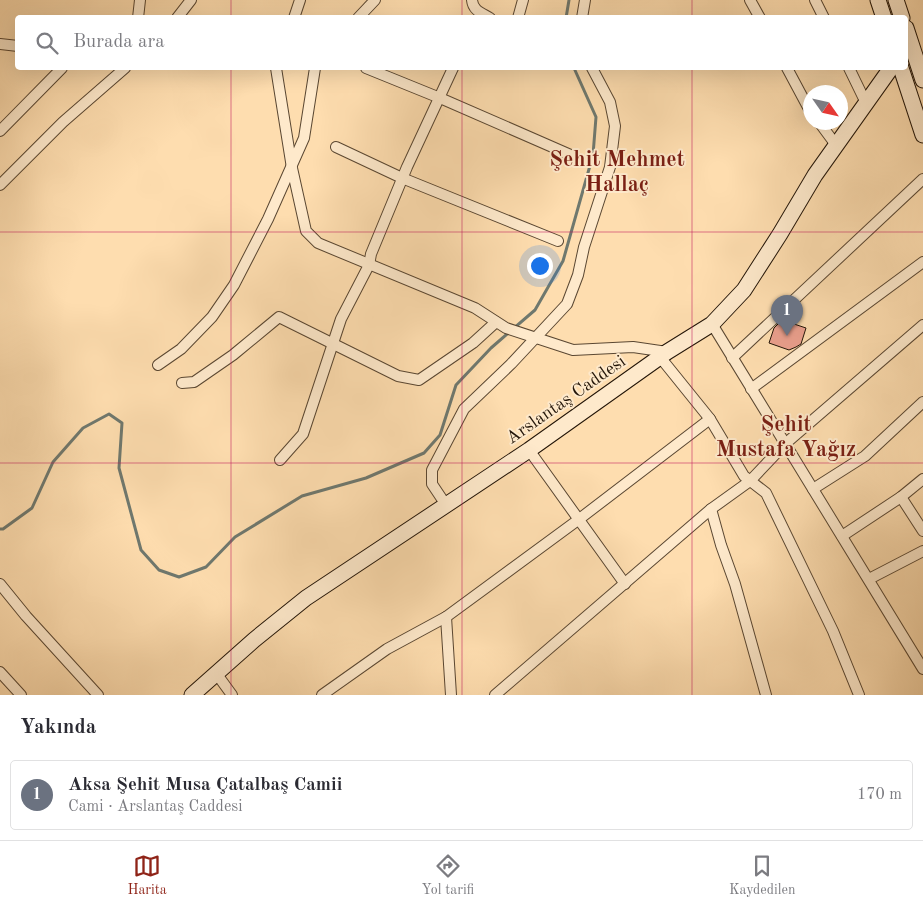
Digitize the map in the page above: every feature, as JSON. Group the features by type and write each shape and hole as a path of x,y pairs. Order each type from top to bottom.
{"main road":[{"path":"878,0 883,15"},
{"path":"896,0 901,15"},
{"path":"908,42 923,80"},
{"name":"Arslantaş Caddesi","path":"192,695 254,640 306,598 529,450 663,354 712,324 744,290 836,145 890,70"},
{"path":"902,70 923,135"}],"street":[{"path":"138,15 140,0"},
{"path":"179,15 191,0"},
{"path":"295,15 300,0"},
{"path":"361,15 376,0"},
{"path":"472,0 475,14"},
{"path":"519,15 523,0"},
{"path":"582,15 585,0"},
{"path":"750,0 758,15"},
{"path":"814,0 822,15"},
{"path":"0,44 15,46"},
{"path":"0,131 60,70"},
{"path":"0,185 63,122 123,70"},
{"path":"276,70 292,168 306,231 318,243 475,308 506,328 573,350 633,347 663,354 710,420 744,476 766,493 833,631 859,695"},
{"path":"158,365 181,349 212,317 234,285 268,219 304,138 315,70"},
{"path":"371,70 573,156"},
{"path":"280,460 303,434 341,319 369,265 371,254 402,178 452,70"},
{"path":"446,505 432,484 432,470 464,409 511,364 532,336 567,304 578,275 584,247 610,167 614,126 610,102 593,70"},
{"path":"788,70 803,98"},
{"path":"850,70 866,103"},
{"path":"825,130 836,145"},
{"path":"336,147 402,178 558,241"},
{"path":"732,358 923,179"},
{"path":"751,389 923,262"},
{"path":"182,382 194,382 233,355 279,317 398,376 419,380 473,343 496,322"},
{"path":"712,324 923,669"},
{"path":"495,695 712,510 750,481 785,444 923,325"},
{"path":"813,489 865,456 923,402"},
{"path":"322,695 387,649 446,617 710,420"},
{"path":"529,450 625,584"},
{"path":"842,536 901,497 923,479"},
{"path":"901,497 923,531"},
{"path":"712,510 766,695"},
{"path":"869,579 923,551"},
{"path":"0,584 26,616 98,695"},
{"path":"446,617 451,695"},
{"path":"0,672 21,695"},
{"path":"216,673 232,695"}],"building":[{"path":"782,320 806,328 801,344 789,350 769,343 774,328"}],"waterway":[{"path":"566,15 569,0"},
{"path":"0,529 3,529 32,508 53,462 83,428 109,414 122,423 119,468 141,550 159,570 179,577 206,567 235,537 302,496 366,478 424,453 440,435 456,385 491,348 535,310 563,261 593,155 596,117 575,70"}],"place":[{"name":"Aksa Şehit Musa Çatalbaş Camii","path":"787,336"}],"district":[{"name":"Şehit Mehmet Hallaç","path":"617,172"},
{"name":"Şehit Mustafa Yağız","path":"786,438"}]}
